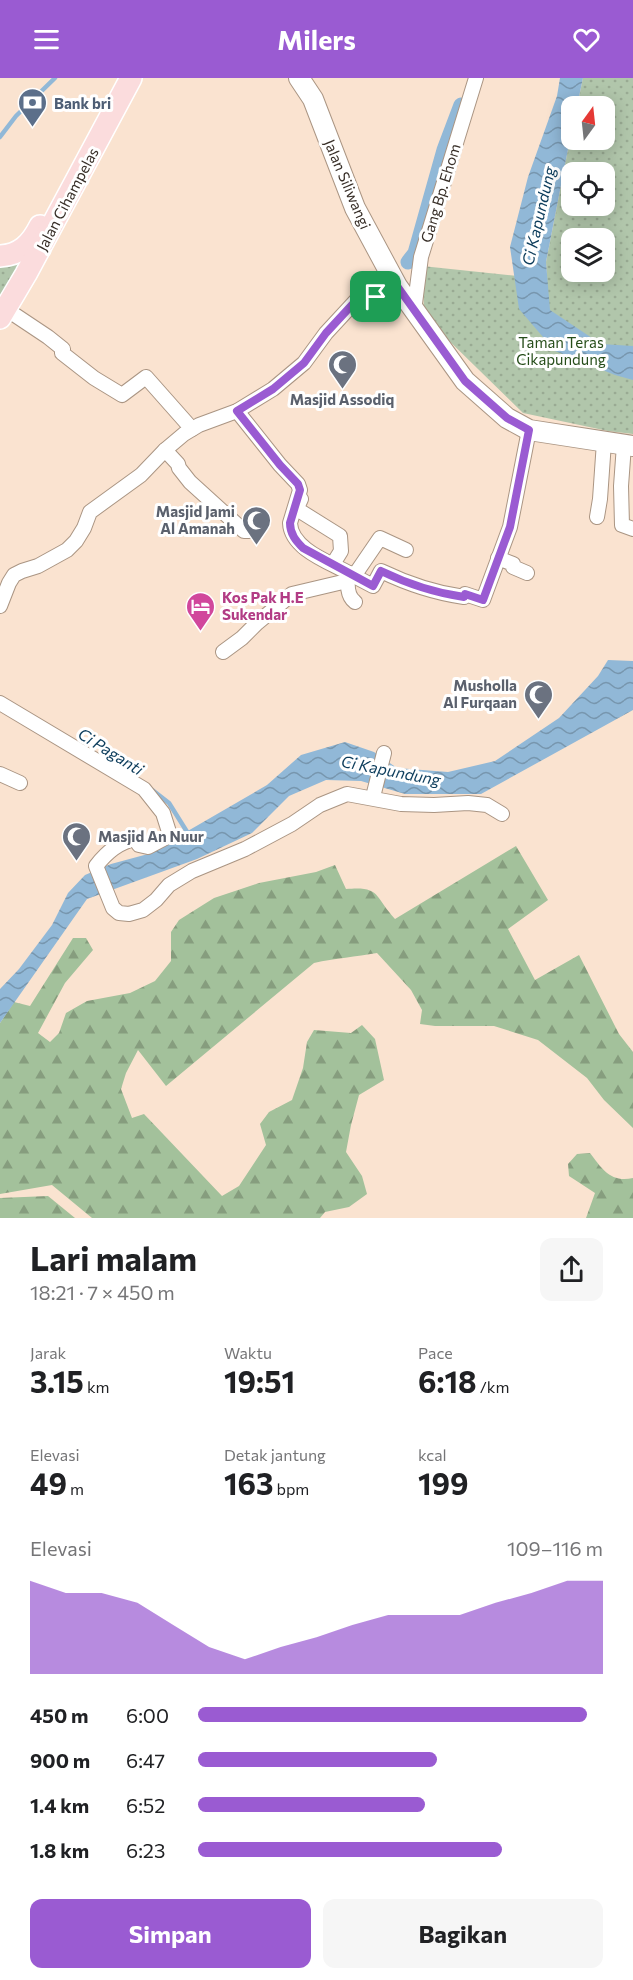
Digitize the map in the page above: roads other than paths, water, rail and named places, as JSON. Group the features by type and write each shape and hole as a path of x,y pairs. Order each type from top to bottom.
{"main road":[{"name":"Jalan Cihampelas","path":"0,256 22,250 33,239 118,78"},
{"name":"Jalan Cihampelas","path":"3,313 131,78"},
{"name":"Jalan Siliwangi","path":"299,78 313,99 355,208 397,286 465,381 507,418 529,430 629,445"},
{"name":"Jalan Siliwangi","path":"310,78 313,99"}],"street":[{"name":"Gang Bp. Ehom","path":"414,311 421,257 476,78"},
{"path":"0,606 14,575 38,566 67,550 80,534 90,512 141,476 190,426 237,411 273,389 304,363 326,333 363,293 370,291 376,297 382,298 397,286"},
{"path":"3,313 48,337 63,349 62,353 94,378 122,395 146,377 190,426"},
{"path":"237,411 298,484 300,490 290,529 303,548 333,564 350,577 373,586 381,571 403,582 446,595 464,597 465,594 483,600 510,527 529,430"},
{"path":"597,517 604,442"},
{"path":"629,445 621,486 622,525 633,529"},
{"path":"165,450 190,482 244,531 249,531"},
{"path":"304,493 297,508 300,512 339,536 341,551 333,564"},
{"path":"355,602 351,600 349,593 350,577 380,538 406,550"},
{"path":"498,558 528,573"},
{"path":"223,652 292,594 350,577"},
{"path":"0,703 146,786 163,813 169,832 167,837 148,847 139,845 135,839 119,844 103,856 96,869 113,908 119,913 129,914 143,910 156,900 169,885 192,871 253,845 292,824 320,805 347,794 375,793 401,804 487,805 502,814"},
{"path":"375,793 384,754"},
{"path":"0,774 20,783"}],"water":[{"name":"Ci Kapundung","path":"560,78 583,78 579,96 561,96 561,150 568,150 566,162 561,162 561,185 546,262 550,310 601,344 633,346 633,380 555,351 519,309 510,247 528,177 557,96"},
{"name":"Ci Kapundung","path":"608,660 633,661 633,710 481,794 405,794 361,781 326,780 289,796 252,833 197,859 87,899 0,1023 0,989 19,969 52,925 68,893 85,875 111,864 148,854 267,785 301,755 345,742 374,752 397,768 448,772 495,761 559,718 598,676"}],"waterway":[{"name":"Ci Paganti","path":"0,137 16,116 55,78"},
{"path":"408,262 415,253 444,150 461,105"},
{"path":"364,287 374,280"},
{"name":"Ci Paganti","path":"151,789 169,803 189,835"}],"place":[{"name":"Bank bri","path":"33,128"},
{"name":"Masjid Assodiq","path":"342,390"},
{"name":"Masjid Jami Al Amanah","path":"256,546"},
{"name":"Kos Pak H.E Sukendar","path":"201,632"},
{"name":"Musholla Al Furqaan","path":"538,720"},
{"name":"Masjid An Nuur","path":"77,862"}],"park label":[{"name":"Taman Teras Cikapundung","path":"561,350"}]}
